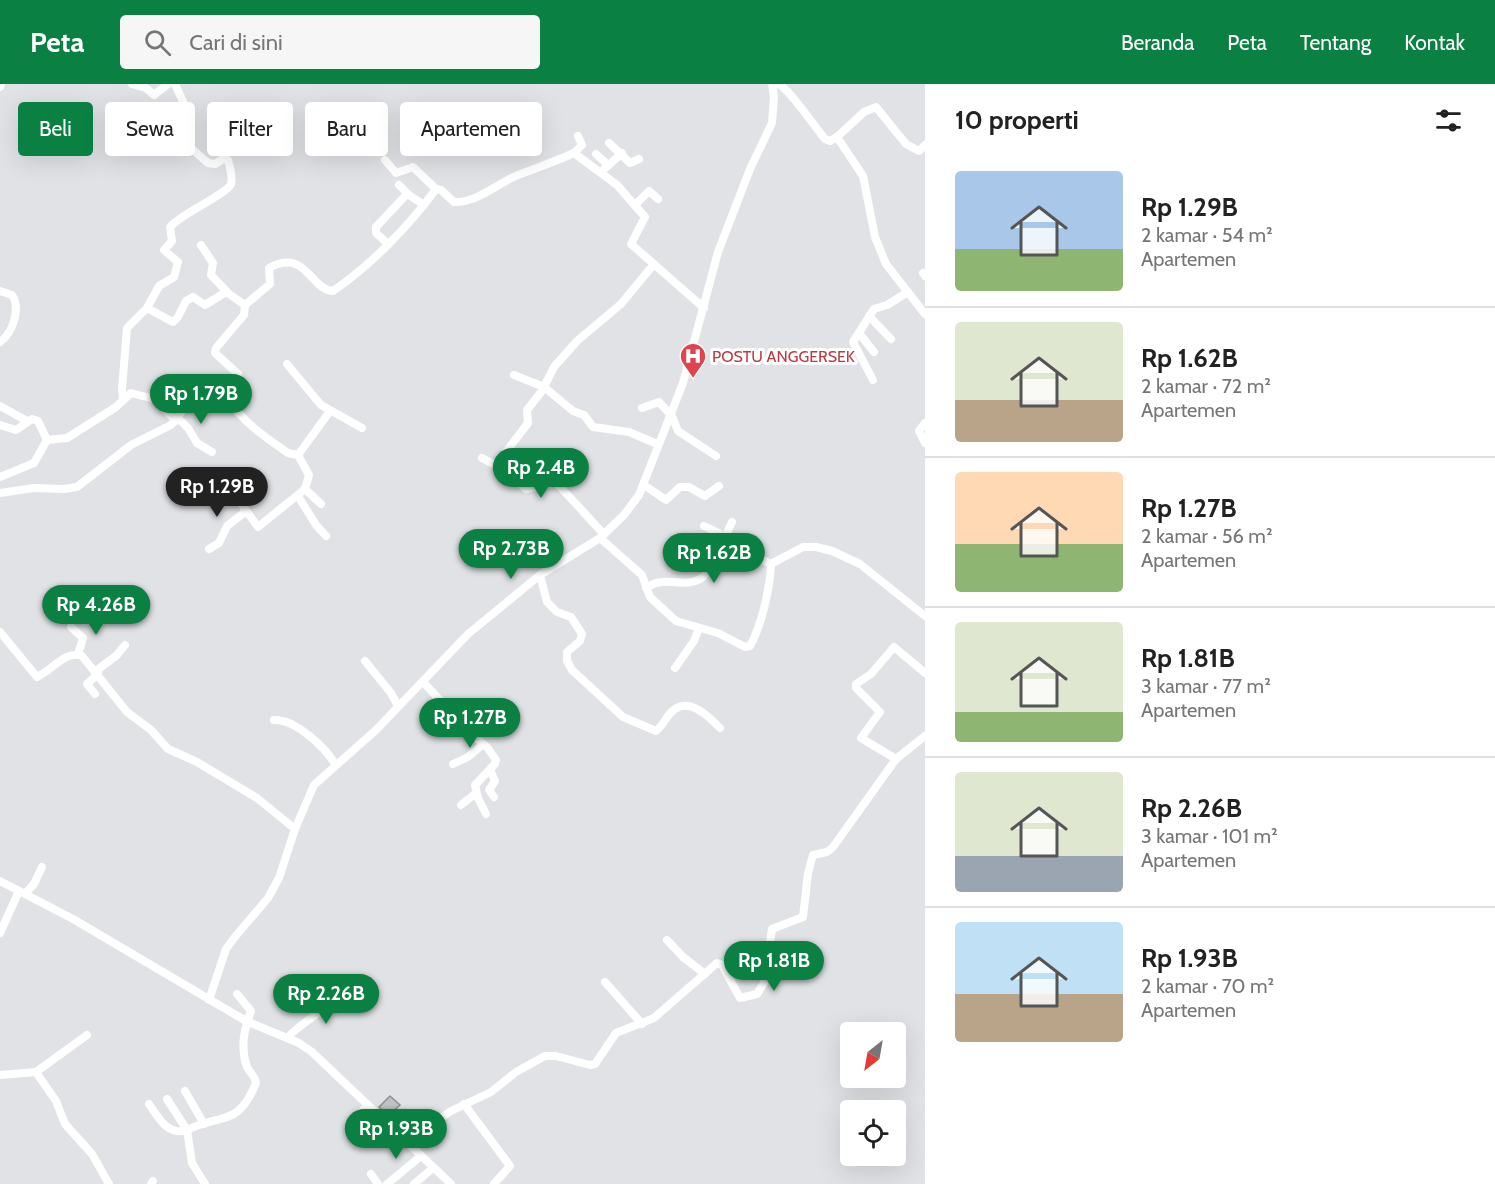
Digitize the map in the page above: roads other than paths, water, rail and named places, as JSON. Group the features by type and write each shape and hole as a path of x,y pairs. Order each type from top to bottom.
{"street":[{"path":"132,84 146,88 154,94 168,84"},
{"path":"123,400 125,334 128,325 147,308 159,286 171,280 178,267 177,261 164,250 172,241 170,227 180,217 228,189 232,178 228,160 223,159 215,164 208,164 185,143 179,118 185,106 176,84"},
{"path":"209,1000 226,949 268,898 279,878 295,829 314,785 376,730 468,634 540,575 602,536 624,515 644,485 657,444 683,383 717,252 750,169 772,123 774,97 771,84"},
{"path":"778,84 789,90 800,109 825,139 830,141 837,137 864,112 876,107 906,144 919,151 925,145"},
{"path":"385,159 396,172 413,167 436,189 458,202 487,192 516,176 574,153 582,145 578,136"},
{"path":"837,137 863,176 875,237 886,264 925,314"},
{"path":"609,143 630,163 639,159"},
{"path":"574,153 601,172 635,205 645,219 630,242 704,308"},
{"path":"601,172 622,153"},
{"path":"596,154 608,165"},
{"path":"399,185 407,194 424,205"},
{"path":"0,493 34,488 64,489 76,486 131,444 177,420 195,395 234,381 238,374 219,359 215,350 244,315 245,305 270,284 272,280 268,271 270,267 284,263 295,264 331,292 388,244 416,216 436,189"},
{"path":"635,205 649,191 658,198"},
{"path":"388,244 376,233 375,227 407,194"},
{"path":"642,198 650,205"},
{"path":"201,245 213,263 211,275 226,291 245,305"},
{"path":"496,465 528,423 527,410 544,387 554,367 577,341 621,304 654,264"},
{"path":"0,291 12,295 16,306 8,334 0,342"},
{"path":"147,308 173,322 188,299 192,297 205,305 226,291"},
{"path":"873,380 853,345 874,309 887,305 908,292"},
{"path":"869,316 891,339"},
{"path":"859,333 874,352"},
{"path":"287,364 321,405 362,428"},
{"path":"514,375 544,387 573,411 584,415 593,427 629,432 657,444"},
{"path":"224,386 226,396 236,412 288,453 298,455 309,473 305,489 258,527 232,491 248,472"},
{"path":"47,440 67,438 131,393 151,397 188,428 197,443 212,452"},
{"path":"642,408 657,402 670,413 678,431 716,456"},
{"path":"0,406 27,421"},
{"path":"298,455 330,411"},
{"path":"0,425 16,430 32,419 38,421 47,440"},
{"path":"925,423 919,431 925,443"},
{"path":"0,477 34,463 47,440"},
{"path":"483,458 496,465 526,489 552,482 560,485 602,536 642,575 646,588 656,604 676,621 718,633 745,647 750,646 768,590 771,564"},
{"path":"644,485 666,500 680,487 689,488 705,496 718,486"},
{"path":"305,489 321,504"},
{"path":"298,496 316,525 327,536"},
{"path":"209,549 219,543 227,526 245,512"},
{"path":"646,588 658,581 699,580 709,570 732,522"},
{"path":"704,526 771,564"},
{"path":"771,564 803,547 832,551 860,564 925,616"},
{"path":"540,575 547,602 557,612 571,617 582,634 580,641 567,652 567,661 579,678 608,702 616,712 632,722 656,731 676,708 693,707 720,728"},
{"path":"70,627 84,638 78,654"},
{"path":"675,668 694,641 699,628"},
{"path":"0,632 37,677 70,656 78,654"},
{"path":"95,694 87,684 125,645"},
{"path":"896,759 861,738 880,712 855,685 871,674 894,647 925,673"},
{"path":"78,654 97,672 127,712 151,730 168,749 197,762 257,798 295,829"},
{"path":"365,661 399,706"},
{"path":"423,682 439,699 442,708 465,717 476,738 496,760 490,772 495,781 489,790 494,796"},
{"path":"274,720 281,720 298,727 325,749 335,764"},
{"path":"406,1142 464,1104 491,1092 516,1072 547,1055 593,1065 616,1033 642,1024 662,1012 720,963 740,998 759,993 764,983 772,929 803,917 807,880 813,855 827,852 833,847 896,759 925,736"},
{"path":"453,764 468,757 483,744"},
{"path":"486,814 476,793 476,782 492,768"},
{"path":"461,805 476,793"},
{"path":"0,933 22,892 34,884 42,867"},
{"path":"0,881 72,919 246,1021 288,1038 312,1052 451,1184"},
{"path":"667,940 683,957 705,974"},
{"path":"605,982 642,1024"},
{"path":"149,1104 165,1126 176,1132 233,1116 249,1099 256,1081 248,1070 242,1049 246,1021 251,1011 237,994"},
{"path":"288,1038 293,1030 343,996"},
{"path":"0,1075 36,1072 87,1035"},
{"path":"36,1072 56,1101 65,1124 92,1155 109,1184"},
{"path":"185,1091 204,1124"},
{"path":"166,1099 188,1130 192,1163 204,1184"},
{"path":"464,1104 510,1166 494,1184"},
{"path":"350,1123 368,1105"},
{"path":"387,1184 421,1156"},
{"path":"414,1184 434,1168"},
{"path":"371,1174 378,1184"}],"place":[{"name":"POSTU ANGGERSEK","path":"693,379"}]}
